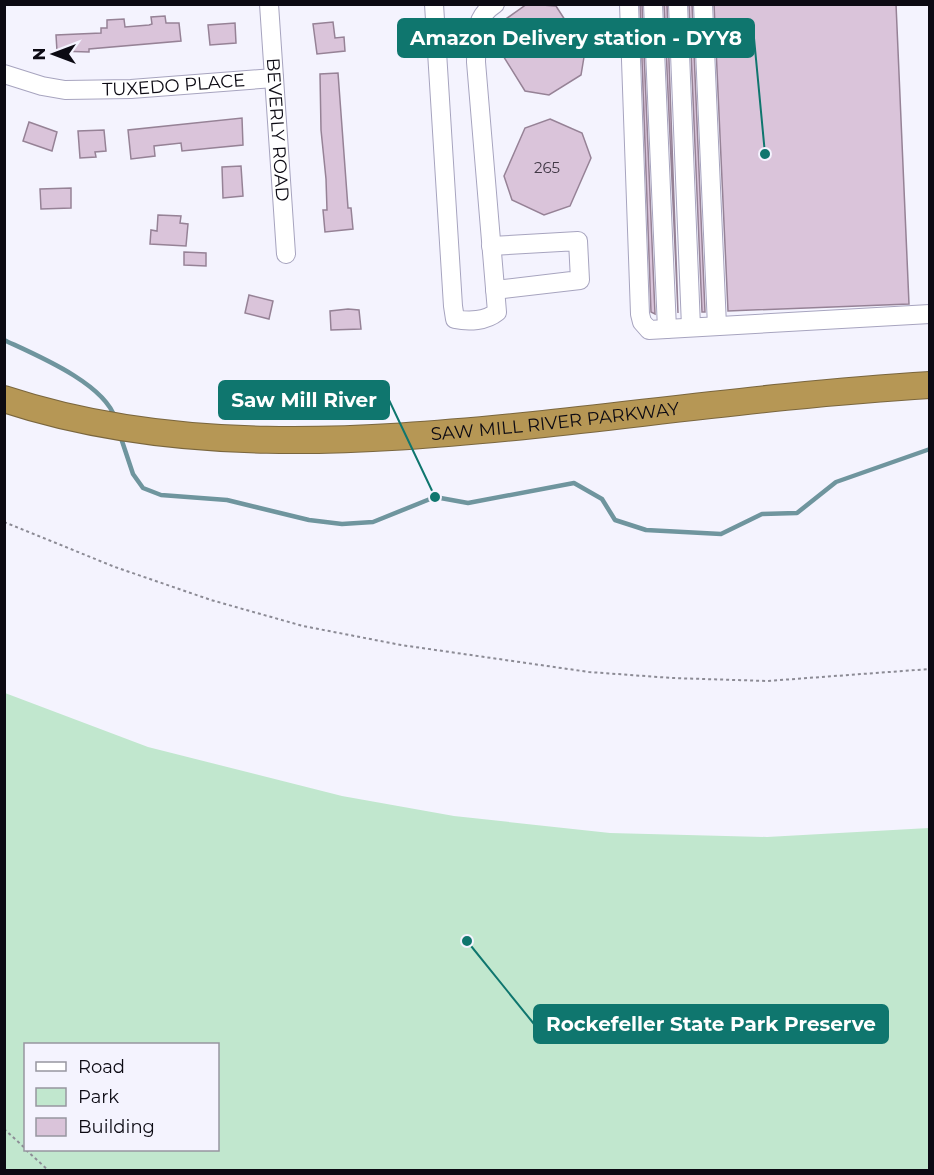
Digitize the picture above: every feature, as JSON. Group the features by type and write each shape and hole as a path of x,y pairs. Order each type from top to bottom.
{"highway":[{"name":"SAW MILL RIVER PARKWAY","path":"136,438 261,439 397,436 930,385"},
{"name":"SAW MILL RIVER PARKWAY","path":"4,399 93,431"},
{"name":"SAW MILL RIVER PARKWAY","path":"4,417 258,457 387,455 930,403"}],"street":[{"name":"BEVERLY ROAD","path":"269,4 286,254"},
{"path":"434,4 455,319 489,318 497,312 476,62 477,23 485,11 495,4"},
{"path":"629,4 642,322 658,329 930,314"},
{"path":"653,4 658,329"},
{"path":"678,4 691,327"},
{"path":"703,4 717,326"},
{"name":"TUXEDO PLACE","path":"4,74 42,86 65,90 131,89 274,78"},
{"path":"491,246 578,241 580,280 495,290"}],"path":[{"path":"4,522 115,567 211,600 303,626 401,645 589,672 672,678 767,681 930,669"},
{"path":"4,1130 24,1147"},
{"path":"28,1151 48,1170"}],"green space":[{"path":"5,693 148,747 342,796 454,816 610,833 767,837 929,828 929,1170 5,1170"}],"building":[{"path":"527,4 556,6 585,51 581,75 549,95 525,91 497,46 503,21"},
{"path":"640,4 642,4 655,314 651,312"},
{"path":"664,4 667,4 678,313"},
{"path":"689,4 692,4 705,312 702,312"},
{"path":"714,4 896,4 909,304 728,311"},
{"path":"165,16 166,23 179,23 181,41 89,49 89,52 57,51 56,35 101,33 101,28 107,28 107,20 124,19 125,27 149,25 152,24 151,17"},
{"path":"333,22 335,38 344,37 345,51 317,54 313,24"},
{"path":"235,23 236,43 210,45 208,25"},
{"path":"338,73 348,208 351,208 353,229 325,232 323,210 327,210 321,130 320,74"},
{"path":"242,118 243,145 182,151 181,143 154,146 155,156 131,159 128,130"},
{"path":"550,119 582,133 591,158 570,206 544,215 512,200 504,176 525,128"},
{"path":"29,122 57,132 52,151 23,141"},
{"path":"104,130 106,151 95,152 96,157 80,158 78,131"},
{"path":"241,166 243,196 223,198 222,167"},
{"path":"71,188 71,208 41,209 40,189"},
{"path":"158,215 181,216 180,223 188,224 186,246 150,244 151,230 157,231"},
{"path":"184,252 206,253 206,266 184,265"},
{"path":"249,295 273,301 269,319 245,313"},
{"path":"359,310 361,329 331,330 330,311"}],"waterway":[{"path":"4,340 50,362 83,382 98,393 115,418"},
{"path":"120,435 133,474 143,488 161,495 227,500 309,520 342,524 373,522 435,497 468,503 574,483 602,499 615,520 646,530 721,534 762,514 797,513 836,482 930,449"}],"place":[{"name":"Amazon Delivery station - DYY8","path":"765,154"},
{"name":"Saw Mill River","path":"435,497"},
{"name":"Rockefeller State Park Preserve","path":"467,941"}]}
